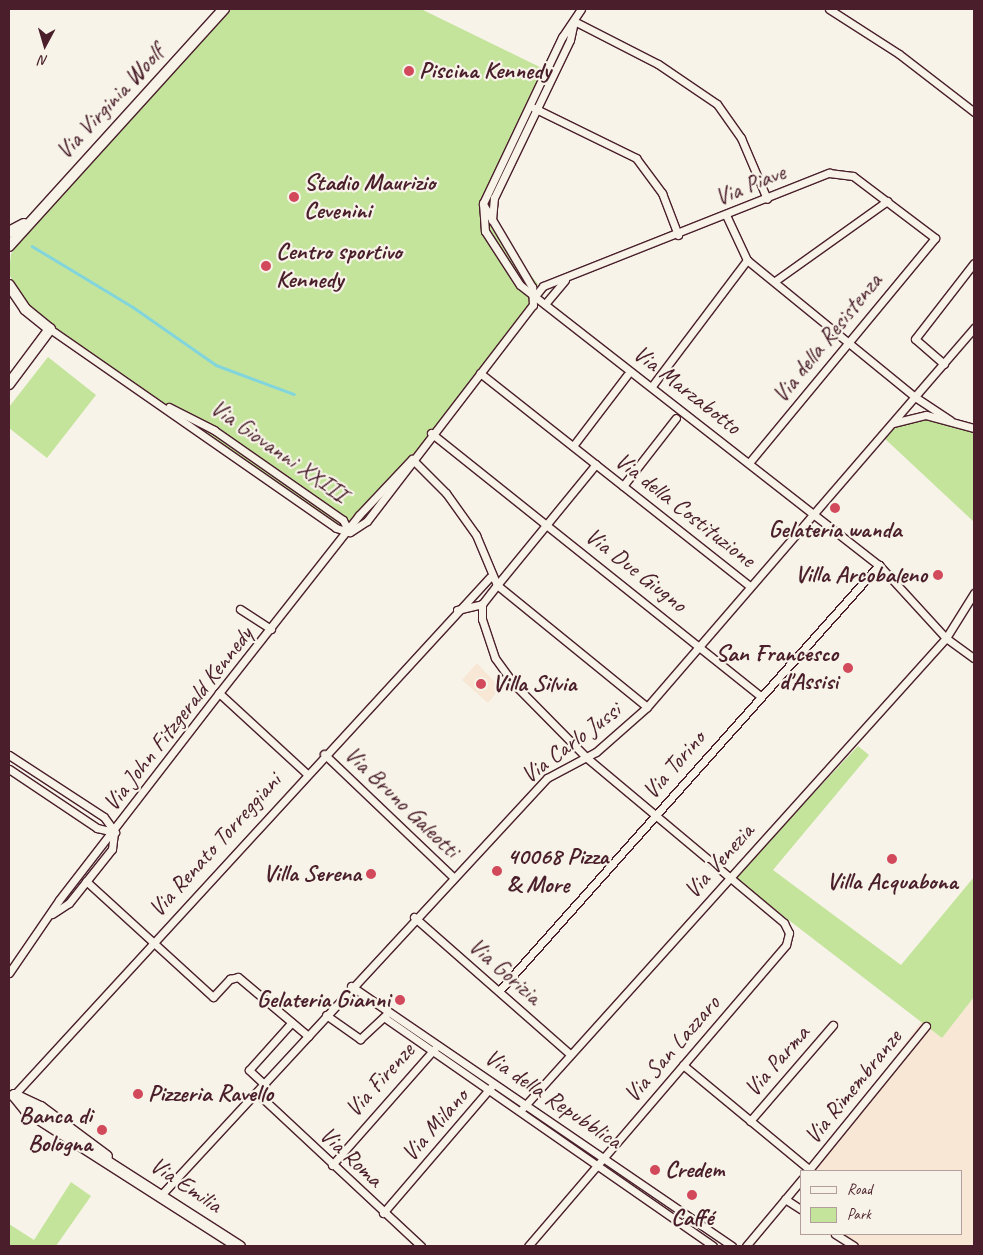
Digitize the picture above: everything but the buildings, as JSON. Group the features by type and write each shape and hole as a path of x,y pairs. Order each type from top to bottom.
{"main road":[{"name":"Via Emilia","path":"11,1093 26,1110 109,1159 239,1246"}],"street":[{"name":"Via Virginia Woolf","path":"9,246 25,223 224,9"},
{"path":"493,224 494,198 562,37 581,9"},
{"path":"828,9 899,54 974,112"},
{"path":"574,21 658,64 717,104 741,138 767,199"},
{"path":"534,107 483,203 484,231 520,284 535,296"},
{"path":"534,107 636,158 662,193 678,235"},
{"name":"Via Piave","path":"535,296 543,286 840,172 853,176 935,238"},
{"path":"774,281 887,202"},
{"path":"483,203 493,224 535,296"},
{"path":"726,215 747,260 849,341 915,397 950,420"},
{"name":"Via Virginia Woolf","path":"9,232 25,223"},
{"name":"Via della Resistenza","path":"749,463 935,238"},
{"path":"652,386 747,260"},
{"path":"944,364 915,339 974,263"},
{"name":"Via Piave","path":"544,304 568,278"},
{"name":"Via Giovanni XXIII","path":"9,285 24,309 50,329 166,406 336,528 349,532"},
{"name":"Via Marzabotto","path":"535,296 815,513 879,565 946,638"},
{"name":"Via John Fitzgerald Kennedy","path":"9,973 18,956 219,693 349,532 359,514 412,459 431,433 524,320 535,296"},
{"name":"Via Carlo Jussi","path":"162,1194 258,1094 351,986 414,917 547,778 588,758 647,707 974,328"},
{"path":"9,384 50,329"},
{"name":"Via della Costituzione","path":"480,374 750,586"},
{"path":"573,446 627,375"},
{"name":"Via Giovanni XXIII","path":"166,406 193,415 343,520 349,532"},
{"path":"890,424 926,414 974,428"},
{"path":"623,486 676,418"},
{"name":"Via Due Giugno","path":"431,433 547,526 701,645 760,696"},
{"path":"412,459 468,523 490,577 497,585 647,707"},
{"path":"454,611 482,604 596,464"},
{"name":"Via Torino","path":"499,991 760,696 879,565"},
{"name":"Via Renato Torreggiani","path":"11,1093 152,942 454,611 490,577"},
{"name":"Via Venezia","path":"523,1107 946,638 974,593"},
{"path":"482,604 495,658 588,758 730,877"},
{"name":"Via John Fitzgerald Kennedy","path":"240,609 271,629"},
{"path":"946,638 974,658"},
{"name":"Via Renato Torreggiani","path":"219,693 306,773"},
{"name":"Via Bruno Galeotti","path":"324,754 453,877"},
{"path":"9,755 104,817 114,832"},
{"path":"9,769 97,828 114,832"},
{"name":"Via John Fitzgerald Kennedy","path":"51,915 69,903 112,849 114,832"},
{"name":"Via San Lazzaro","path":"528,1246 786,945 789,933 784,923 730,877"},
{"name":"Via Renato Torreggiani","path":"86,881 213,997 238,977 308,1036"},
{"name":"Via Gorizia","path":"414,917 570,1054"},
{"path":"9,959 18,956"},
{"name":"Via della Repubblica","path":"351,986 492,1086 523,1107 605,1156 732,1246"},
{"path":"326,1015 360,1040 385,1018 384,1008"},
{"name":"Via della Repubblica","path":"385,1018 436,1047"},
{"path":"265,1085 249,1070 292,1022"},
{"name":"Via Parma","path":"750,1121 833,1025"},
{"name":"Via Rimembranze","path":"809,1170 926,1026"},
{"name":"Via Firenze","path":"332,1165 436,1047"},
{"name":"Via Parma","path":"683,1065 809,1170"},
{"name":"Via Milano","path":"383,1213 492,1086"},
{"name":"Via Roma","path":"258,1094 383,1213 421,1246"},
{"name":"Via della Repubblica","path":"523,1107 597,1165 713,1246"},
{"name":"Via Rimembranze","path":"746,1246 800,1181"},
{"path":"785,1199 800,1209"},
{"path":"838,1235 854,1246"}],"shaded area":[{"name":"Villa Silvia","path":"477,663 500,688 488,703 462,680"},
{"path":"974,997 974,1246 847,1246 831,1235 963,1235 963,1170 812,1170 921,1022 942,1038"}],"green space":[{"name":"Centro sportivo Kennedy","path":"222,9 421,9 550,72 489,207 509,248 538,284 536,305 358,525 343,530 24,309 9,273 11,254 30,225"},
{"path":"48,357 96,395 47,458 9,428 9,407"},
{"path":"919,417 974,432 974,522 883,437 903,419"},
{"path":"858,746 869,755 773,870 901,965 974,877 974,997 942,1038 734,878"},
{"path":"71,1182 91,1196 56,1246 9,1246 9,1224 34,1240"}],"waterway":[{"path":"32,246 133,307 216,365 294,394"}],"place":[{"name":"Piscina Kennedy","path":"409,71"},
{"name":"Stadio Maurizio Cevenini","path":"294,197"},
{"name":"Centro sportivo Kennedy","path":"266,266"},
{"name":"Gelateria wanda","path":"835,508"},
{"name":"Villa Arcobaleno","path":"938,575"},
{"name":"San Francesco d'Assisi","path":"848,668"},
{"name":"Villa Silvia","path":"481,684"},
{"name":"Villa Acquabona","path":"892,859"},
{"name":"40068 Pizza & More","path":"497,871"},
{"name":"Villa Serena","path":"371,874"},
{"name":"Gelateria Gianni","path":"400,1000"},
{"name":"Pizzeria Ravello","path":"138,1094"},
{"name":"Banca di Bologna","path":"102,1130"},
{"name":"Credem","path":"655,1170"},
{"name":"Caffé","path":"692,1195"}]}
